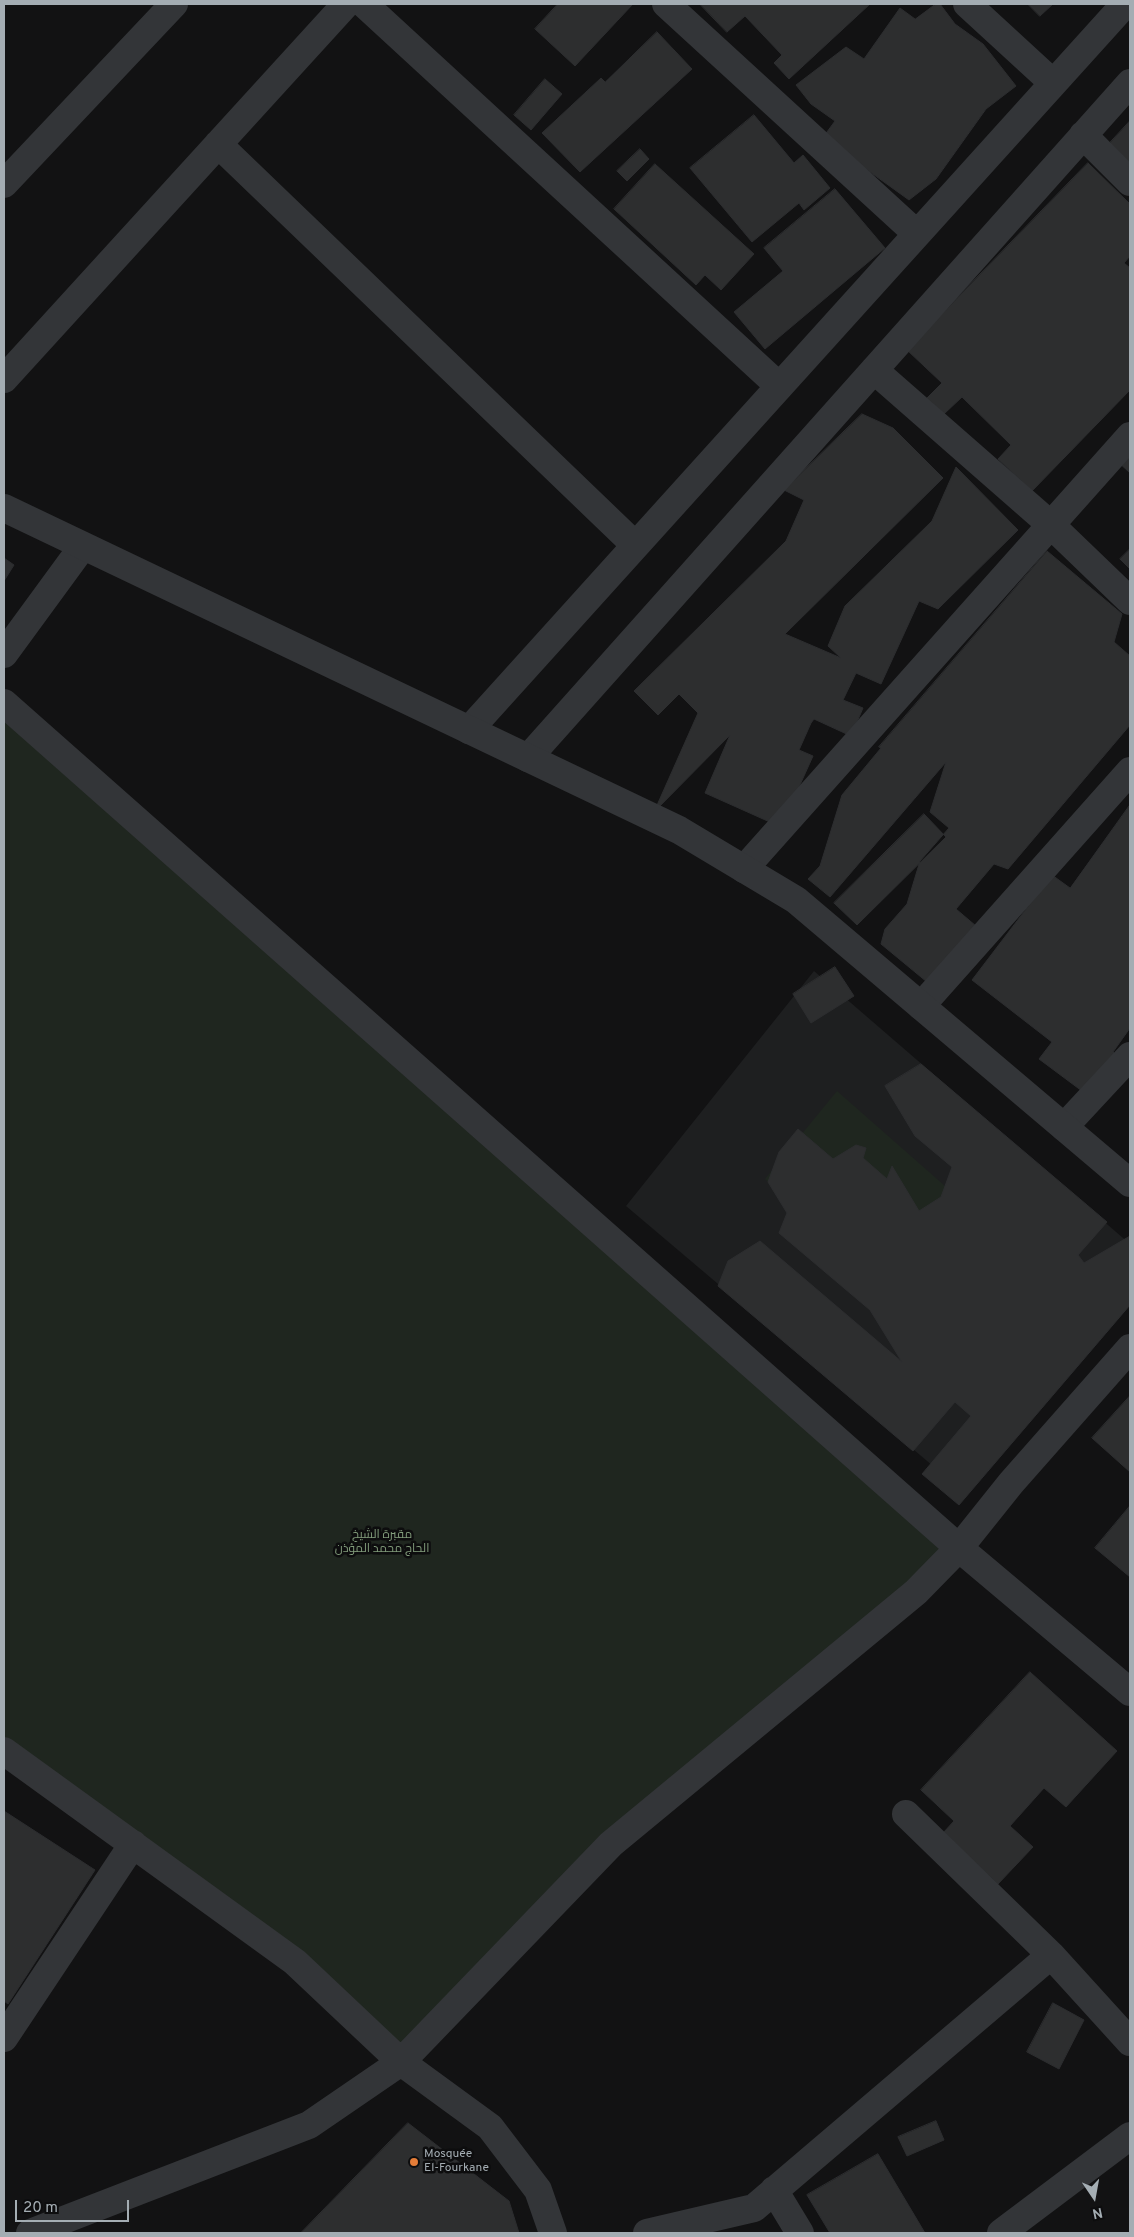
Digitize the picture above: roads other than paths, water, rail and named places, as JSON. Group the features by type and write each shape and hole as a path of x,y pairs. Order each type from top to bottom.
{"street":[{"path":"4,184 174,4"},
{"path":"5,375 346,4"},
{"path":"364,4 779,386"},
{"path":"666,4 917,234"},
{"path":"967,4 1053,83"},
{"path":"469,730 1125,4"},
{"path":"528,758 1130,83"},
{"path":"1084,135 1130,182"},
{"path":"218,144 635,545"},
{"path":"874,370 1051,525 1130,601"},
{"path":"744,869 1130,436"},
{"path":"4,508 679,830 796,900 1130,1183"},
{"path":"4,654 83,546"},
{"path":"4,703 959,1548 1130,1692"},
{"path":"921,1006 1130,771"},
{"path":"1064,1127 1130,1056"},
{"path":"48,2230 309,2125 401,2062 612,1844 916,1592 959,1548 1011,1483 1130,1348"},
{"path":"4,1751 295,1962 401,2062 490,2127 538,2190 553,2233"},
{"path":"906,1814 1051,1955 1130,2042"},
{"path":"4,2038 132,1844"},
{"path":"647,2233 754,2208 1051,1955"},
{"path":"1001,2233 1130,2136"},
{"path":"774,2190 800,2233"}],"place":[{"name":"Mosquée El-Fourkane","path":"414,2162"}],"park label":[{"name":"مقبرة الشيخ الحاج محمد المؤذن","path":"382,1543"}]}
